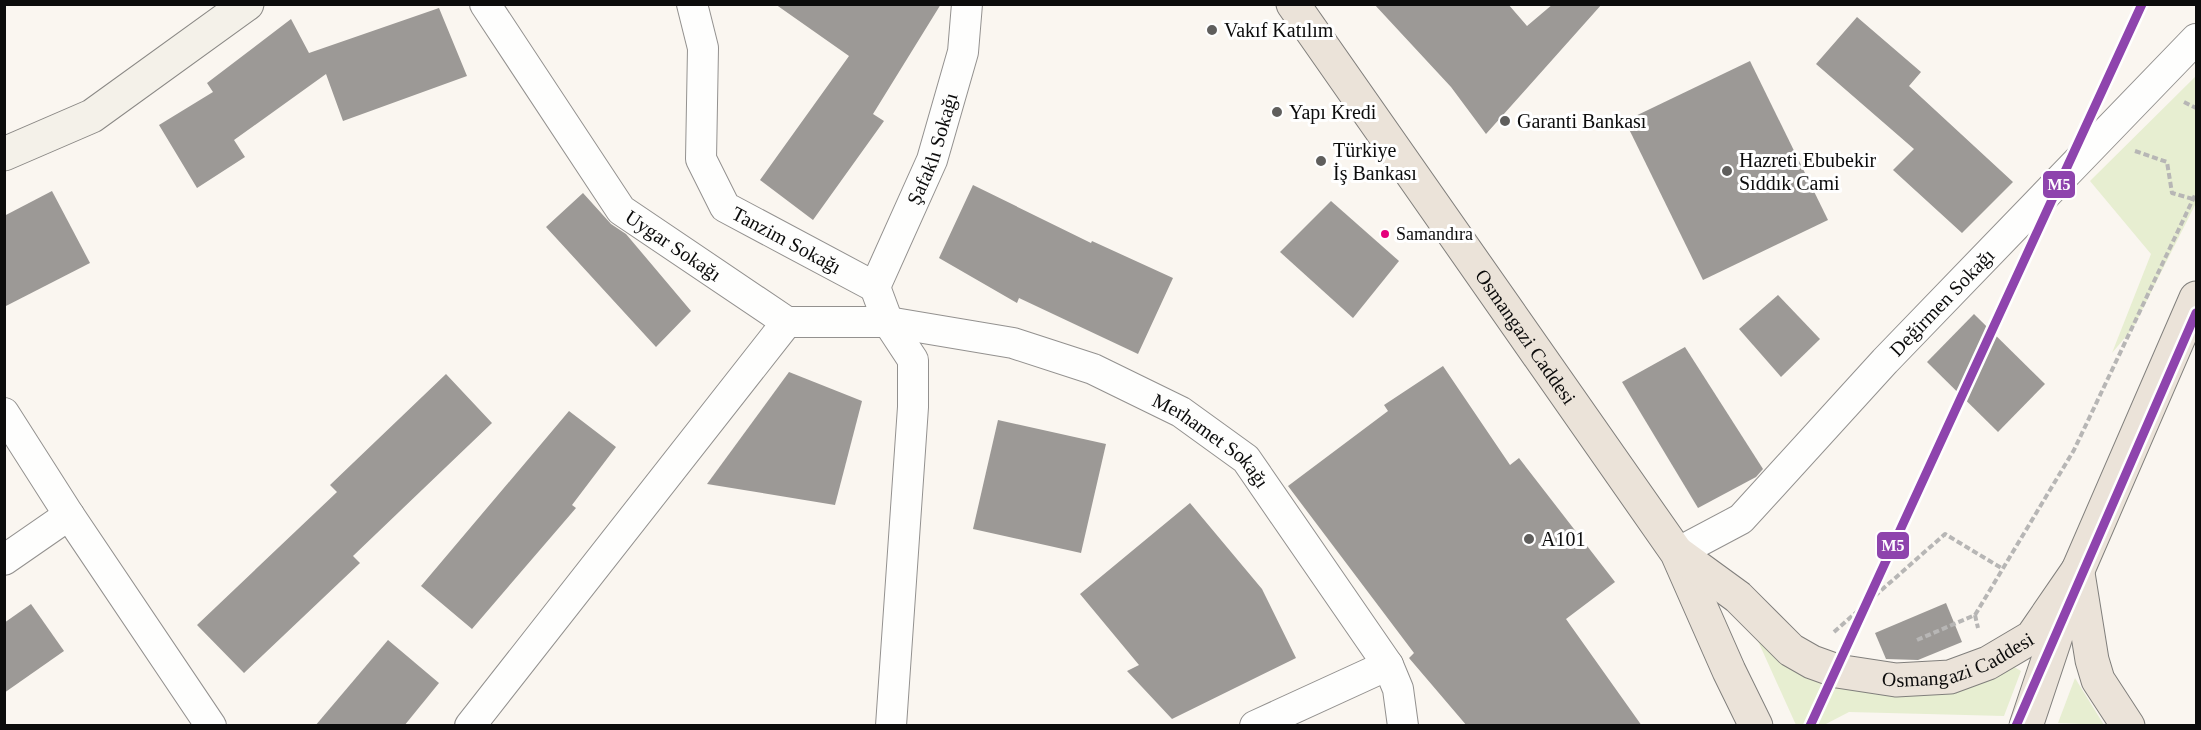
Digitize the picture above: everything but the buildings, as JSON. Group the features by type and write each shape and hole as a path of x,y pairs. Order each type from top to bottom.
{"main road":[{"path":"4,154 92,116 246,4"},
{"name":"Osmangazi Caddesi","path":"1293,4 1677,553 1756,726"},
{"path":"2128,726 2098,680 2092,660 2078,570 2196,298"},
{"name":"Osmangazi Caddesi","path":"1677,553 1738,597 1791,650 1812,662 1837,670 1896,680 1950,677 1988,663 2032,636 2078,570"},
{"name":"Osmangazi Caddesi","path":"2026,726 2078,570"}],"street":[{"name":"Uygar Sokağı","path":"485,4 621,210 787,322"},
{"name":"Tanzim Sokağı","path":"692,4 703,48 701,159 726,207 875,287"},
{"name":"Şafaklı Sokağı","path":"875,287 932,160 963,52 967,4"},
{"name":"Değirmen Sokağı","path":"1677,553 1741,519 1885,361 2196,39"},
{"path":"875,287 888,322 913,360 913,407 891,726"},
{"path":"470,726 787,322 888,322"},
{"name":"Merhamet Sokağı","path":"888,322 1013,343 1093,369 1181,412 1246,459 1388,665 1398,689 1403,726"},
{"path":"4,413 69,515 211,726"},
{"path":"4,560 69,515"},
{"path":"1255,726 1388,665"}],"path":[{"path":"2100,139 2167,162 2172,193 2193,199"},
{"path":"1954,624 1975,615 2074,450 2196,193"},
{"path":"1831,634 1945,534 2002,569"},
{"path":"1975,615 1980,634"}],"green space":[{"path":"2196,76 2196,203 2133,328 2112,353 2151,254 2090,181"},
{"path":"1748,619 1852,688 1999,658 2021,671 2004,716 1849,712 1824,725 1796,725"},
{"path":"2075,678 2104,725 2058,723"}],"transit line":[{"name":"M5","path":"1810,726 2142,4"},
{"name":"M5","path":"2016,726 2196,313"}],"place":[{"name":"Vakıf Katılım","path":"1212,30"},
{"name":"Yapı Kredi","path":"1277,112"},
{"name":"Garanti Bankası","path":"1505,121"},
{"name":"Türkiye İş Bankası","path":"1321,161"},
{"name":"Hazreti Ebubekir Sıddık Cami","path":"1727,171"},
{"name":"Samandıra","path":"1385,234"},
{"name":"A101","path":"1529,539"}]}
